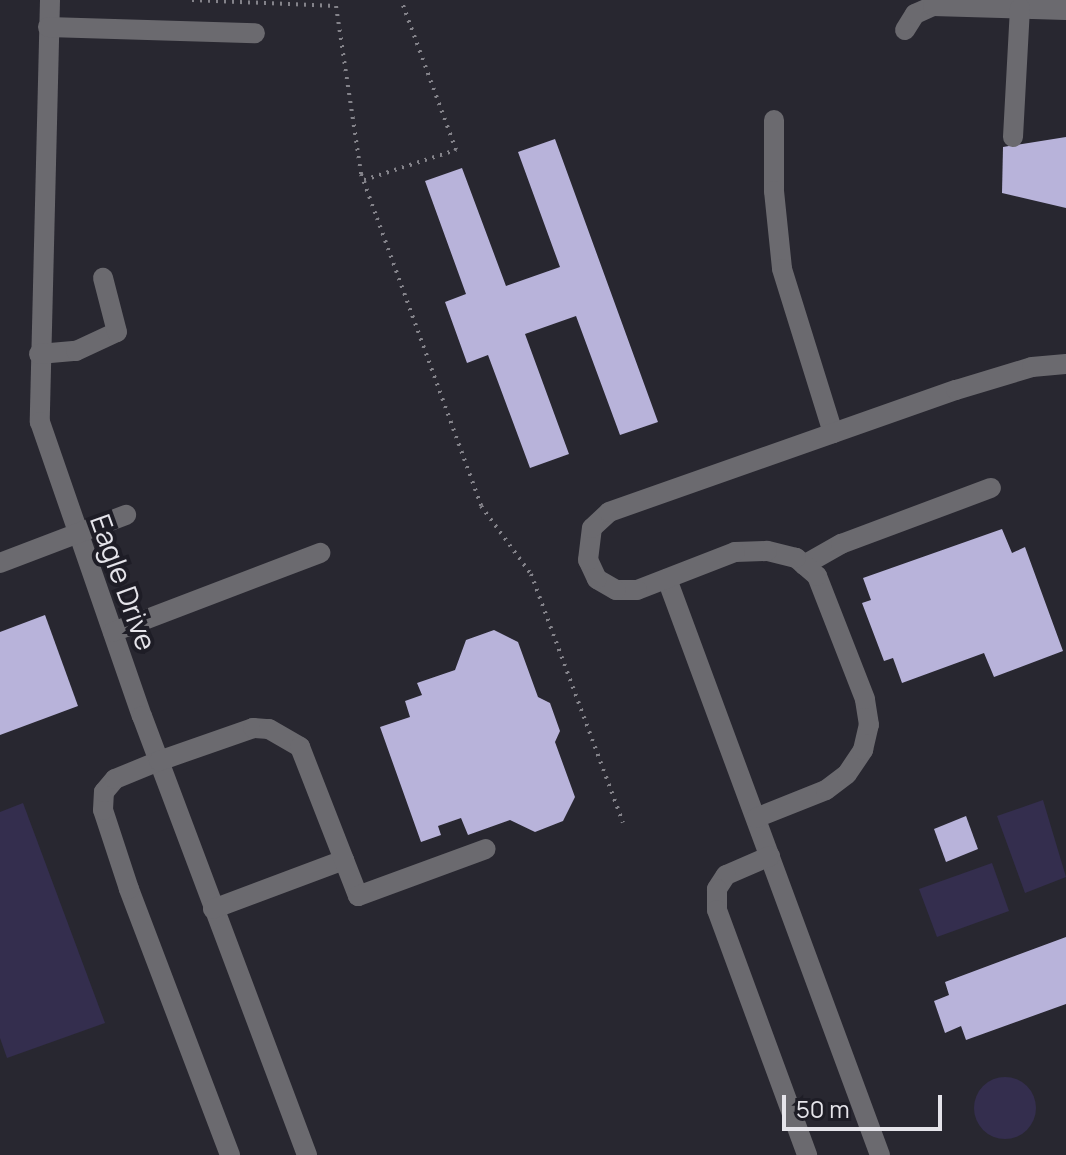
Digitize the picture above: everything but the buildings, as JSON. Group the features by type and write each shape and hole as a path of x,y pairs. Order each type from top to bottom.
{"street":[{"name":"Eagle Drive","path":"50,0 39,354 40,422 77,535 159,761 307,1155"},
{"path":"905,30 915,14 933,6 1066,10"},
{"path":"1013,137 1020,8"},
{"path":"48,27 255,33"},
{"path":"774,120 782,269 833,433"},
{"path":"39,354 76,351 117,332 103,278"},
{"path":"756,818 826,790 847,774 863,750 869,725 865,699 817,576 804,565 767,551 735,552 667,579 626,590 597,579 588,560 592,528 609,512 833,433 1007,374 1066,364"},
{"path":"804,565 841,544 991,488"},
{"path":"0,563 126,515"},
{"path":"113,632 320,553"},
{"path":"667,579 880,1155"},
{"path":"230,1155 103,810 104,792 115,779 253,728 287,735 300,747 358,896 486,849"},
{"path":"770,856 726,875 717,889 717,910 807,1155"},
{"path":"213,909 344,860"}],"path":[{"path":"192,0 336,6 364,180 481,506 531,574 623,823"},
{"path":"364,180 456,150 401,0"}],"shaded area":[{"path":"1043,800 1066,877 1025,893 997,816"},
{"path":"23,803 105,1023 7,1058 0,1038 0,812"},
{"path":"992,863 1009,911 937,937 919,889"},
{"path":"999,1077 1011,1077 1027,1086 1034,1096 1034,1120 1027,1130 1011,1139 999,1139 979,1125 974,1114 974,1102 988,1082"}]}
